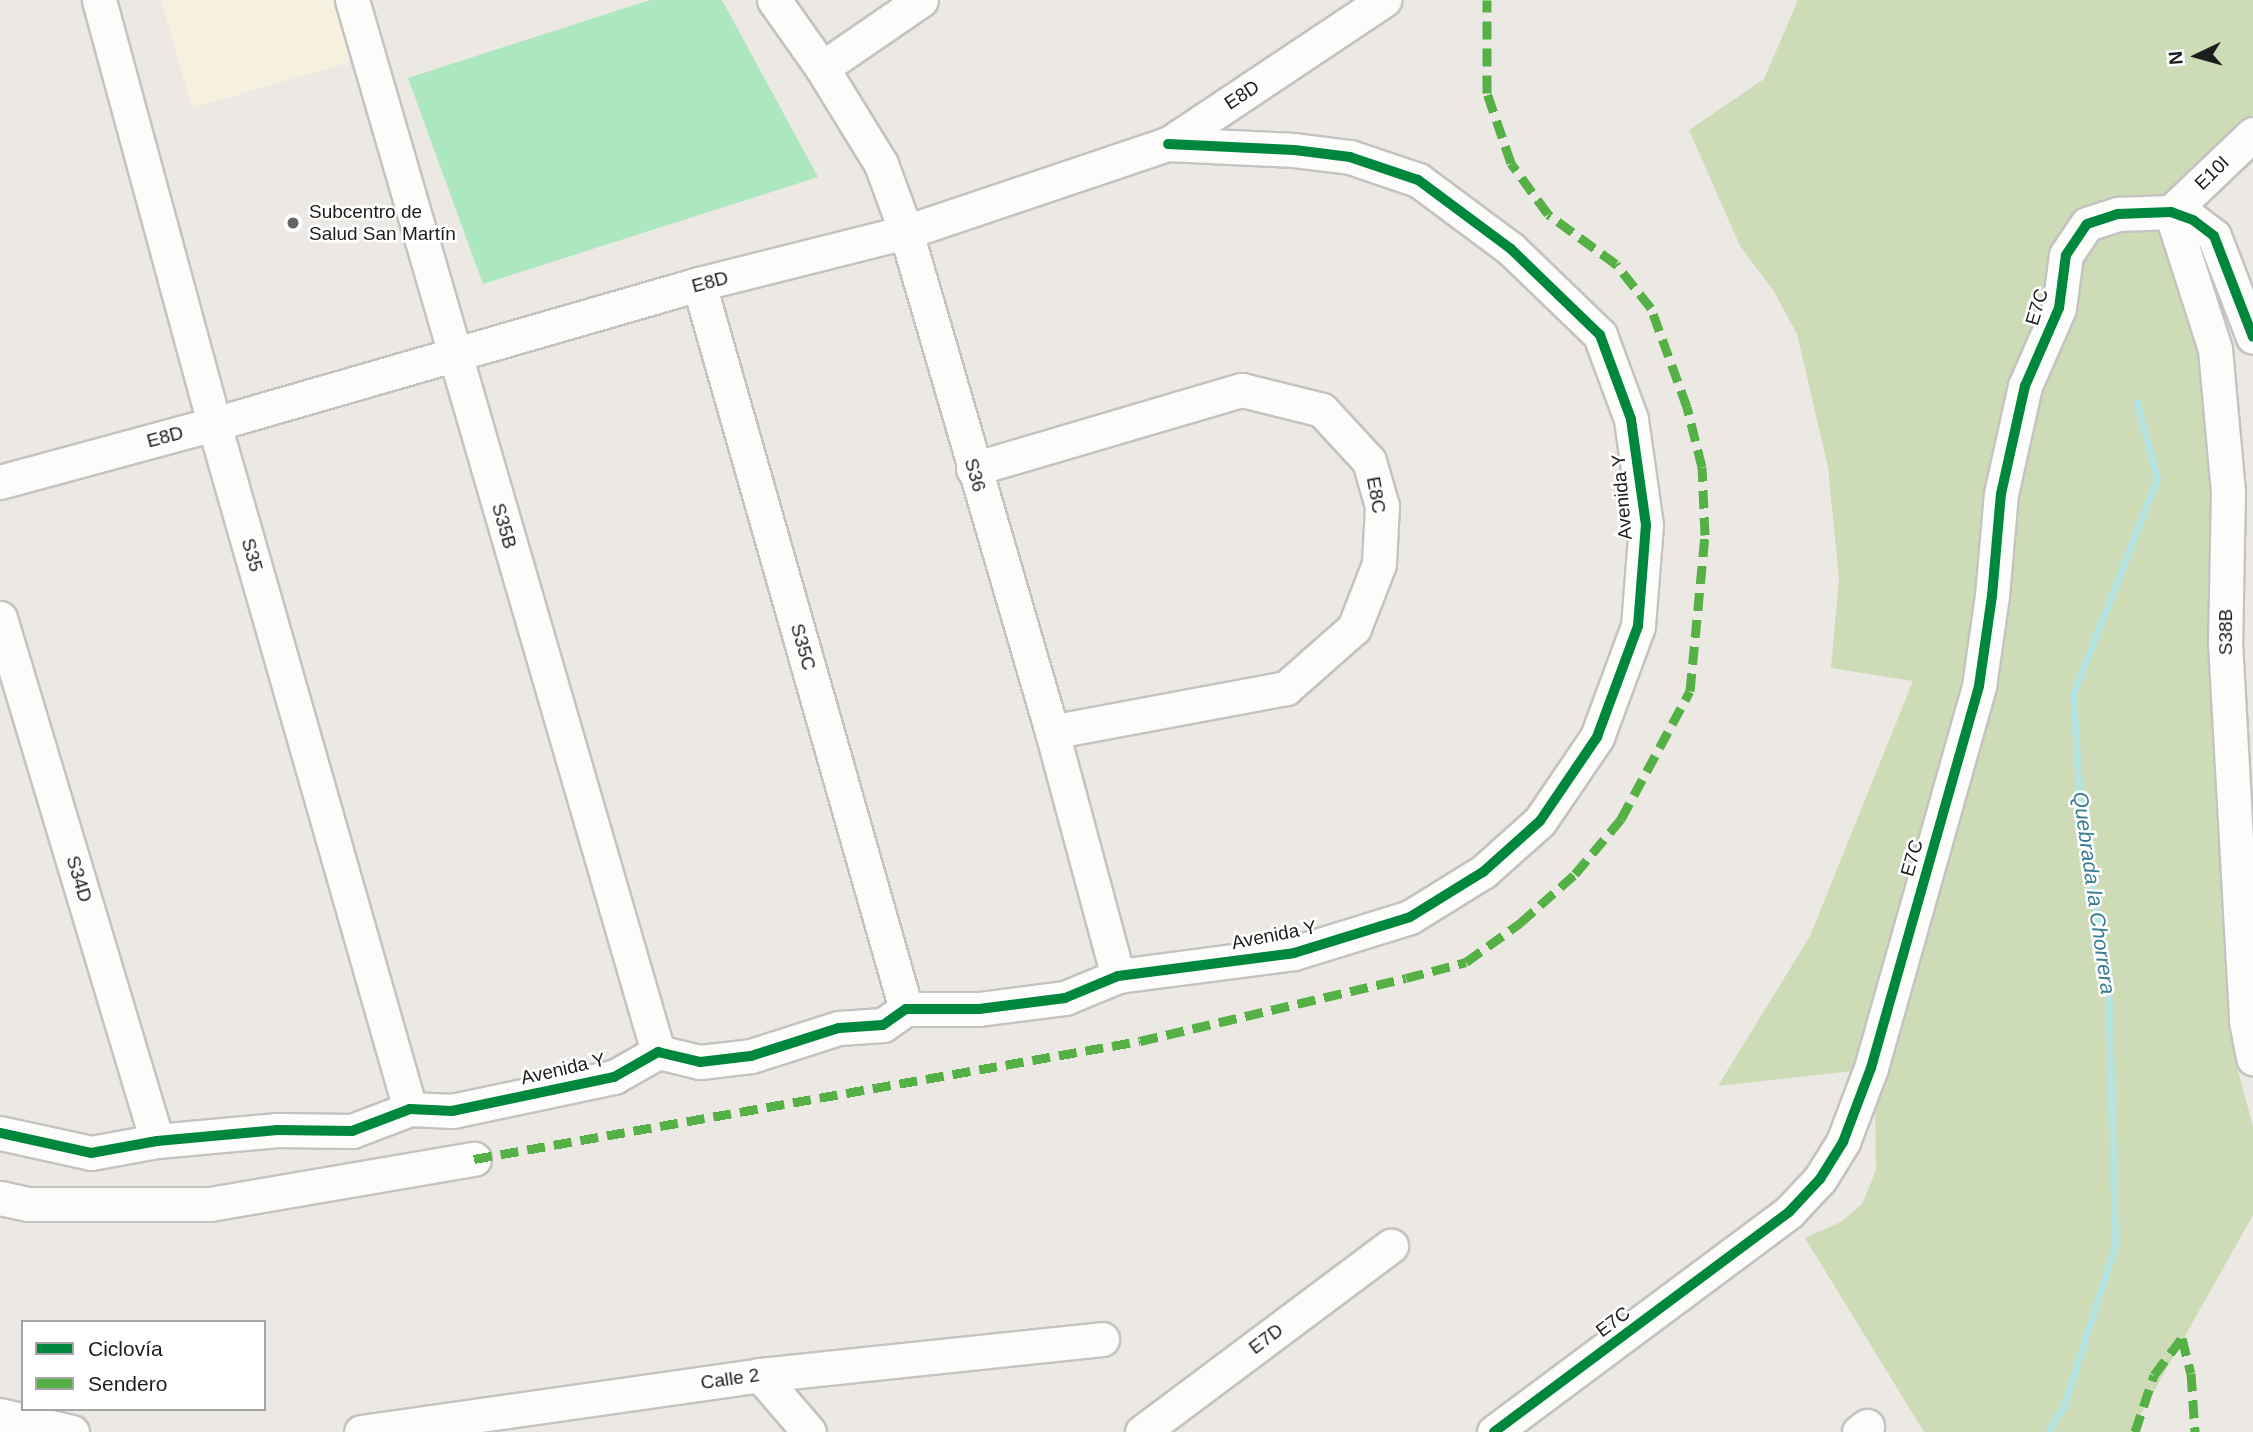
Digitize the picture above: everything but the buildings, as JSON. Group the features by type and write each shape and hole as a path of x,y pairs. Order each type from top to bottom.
{"street":[{"name":"S35","path":"99,0 214,424 410,1110"},
{"name":"S35B","path":"352,0 658,1052"},
{"name":"S36","path":"774,0 822,68 881,164 906,232 973,469 1052,732 1118,976"},
{"path":"822,68 921,0"},
{"name":"E8D","path":"0,482 214,424 699,284 906,232 1168,144 1384,0"},
{"name":"E10I","path":"2171,212 2253,134"},
{"name":"Avenida Y","path":"0,1133 90,1153 157,1141 277,1130 352,1131 410,1110 452,1111 614,1077 658,1052 700,1062 751,1056 839,1028 883,1025 906,1009 979,1009 1065,998 1118,976 1294,953 1410,918 1483,873 1540,821 1597,737 1638,626 1646,525 1632,419 1600,335 1511,249 1418,180 1350,157 1294,150 1168,144"},
{"path":"2171,212 2193,220 2214,236 2253,337"},
{"name":"S38B","path":"2171,212 2216,349 2228,491 2226,669 2246,1021 2253,1058"},
{"name":"E7C","path":"1494,1432 1789,1212 1820,1179 1843,1142 1871,1069 1979,686 1992,596 2001,494 2025,386 2059,308 2066,255 2087,224 2118,214 2171,212"},
{"name":"S35C","path":"699,284 906,1009"},
{"name":"E8C","path":"973,469 1242,390 1322,410 1369,461 1382,506 1379,564 1354,628 1286,688 1052,732"},
{"name":"S34D","path":"0,618 157,1141"},
{"path":"0,1198 28,1204 210,1204 474,1159"},
{"name":"E7D","path":"1142,1432 1391,1246"},
{"name":"Calle 2","path":"360,1432 760,1375 1102,1339"},
{"path":"760,1375 809,1432"},
{"path":"0,1415 72,1432"}],"shaded area":[{"path":"161,0 339,0 357,60 192,108"}],"green space":[{"path":"650,0 722,0 818,177 483,284 408,78"},
{"path":"1798,0 2253,0 2253,134 2171,212 2215,349 2235,1060 2253,1126 2253,1215 2131,1432 1924,1432 1805,1238 1841,1222 1862,1204 1876,1170 1875,1106 1864,1086 1870,1069 1718,1086 1810,936 1913,681 1831,668 1839,579 1828,467 1797,334 1773,290 1740,246 1689,130 1764,79"}],"waterway":[{"name":"Quebrada la Chorrera","path":"2048,1432 2064,1405 2115,1245 2108,977 2082,834 2073,694 2157,479 2137,402"}],"marked path":[{"path":"474,1159 1140,1041 1406,978 1466,962 1520,923 1575,874 1621,819 1690,691 1705,535 1702,467 1687,407 1651,308 1616,264 1548,214 1511,163 1487,93 1487,0"},
{"path":"2135,1432 2154,1375 2182,1338 2191,1373 2195,1432"}],"cycle path":[{"path":"0,1133 91,1153 157,1141 277,1130 352,1131 410,1109 452,1111 614,1077 658,1052 700,1062 751,1056 839,1028 883,1025 906,1009 979,1009 1065,998 1118,976 1294,953 1410,917 1483,872 1540,821 1597,737 1638,626 1646,525 1631,419 1600,335 1511,249 1418,180 1350,157 1294,150 1168,144"},
{"path":"1494,1432 1789,1212 1820,1179 1843,1142 1871,1068 1979,686 1992,596 2001,494 2025,386 2059,308 2066,255 2087,224 2118,214 2171,212 2193,220 2214,236 2253,337"}],"place":[{"name":"Subcentro de Salud San Martín","path":"293,223"}]}
